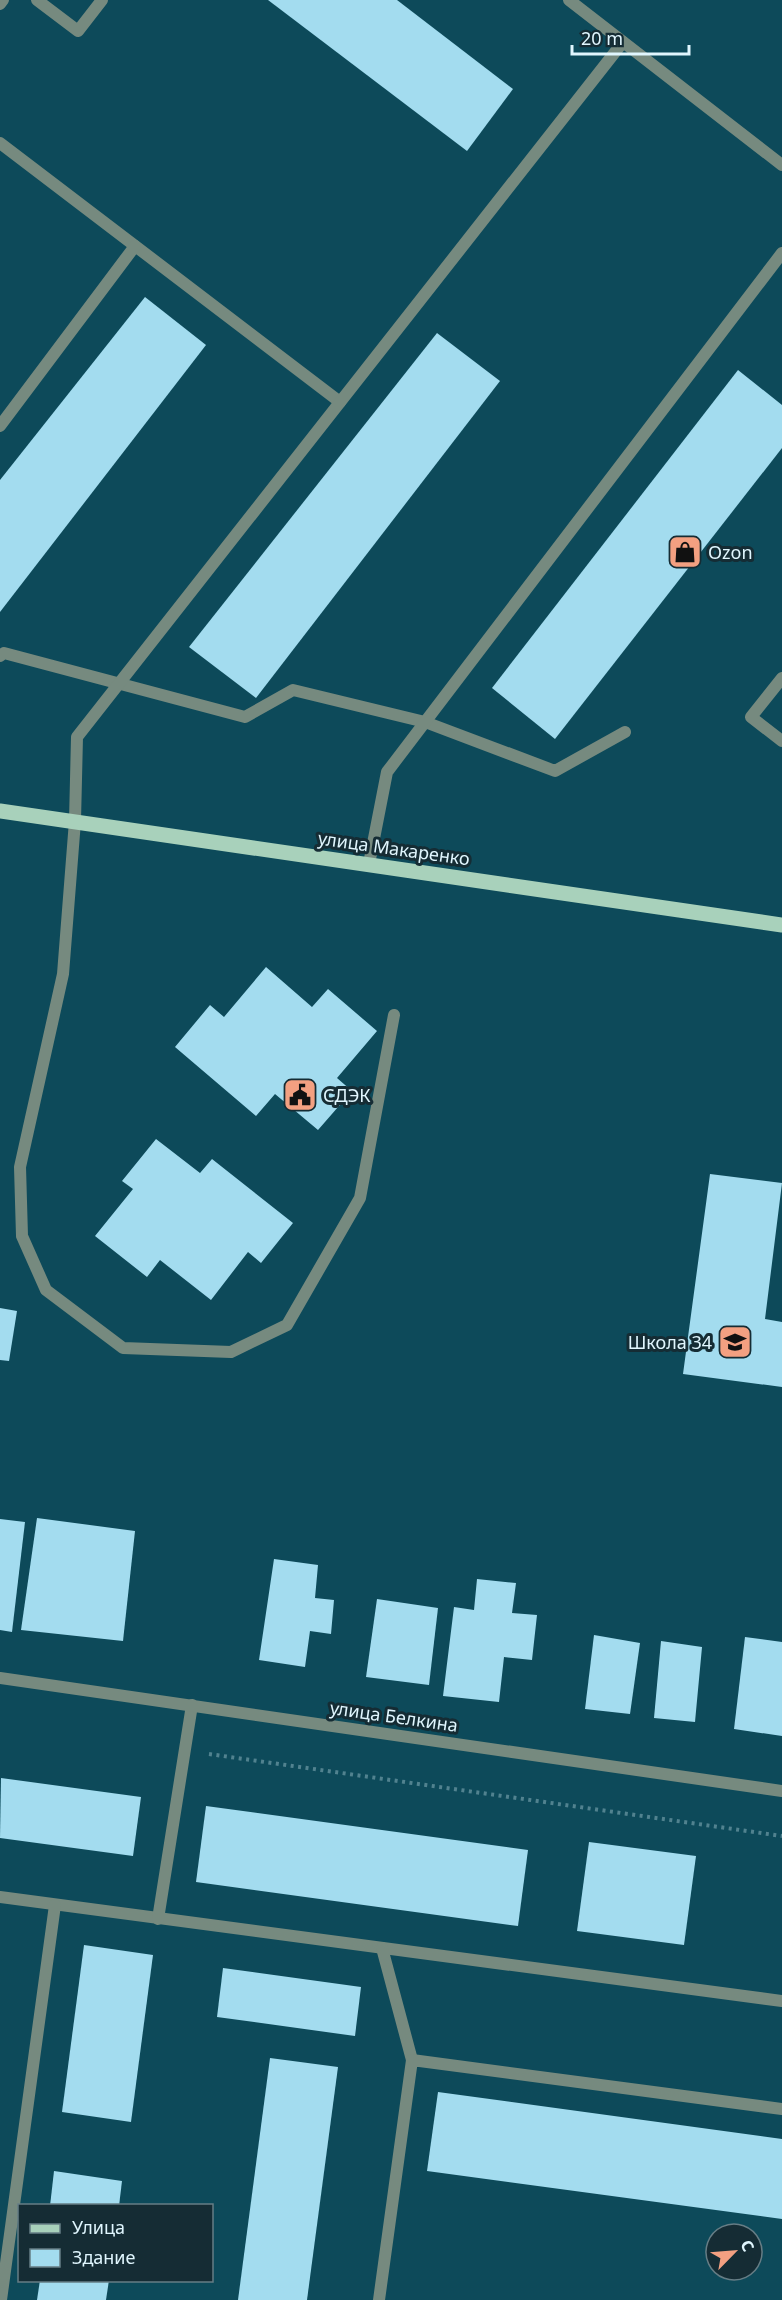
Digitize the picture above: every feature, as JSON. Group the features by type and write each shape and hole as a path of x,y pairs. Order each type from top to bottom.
{"main road":[{"name":"улица Макаренко","path":"0,811 782,925"}],"street":[{"path":"0,4 3,0"},
{"path":"37,0 78,31 102,0"},
{"path":"568,0 782,165"},
{"path":"394,1015 360,1198 287,1325 231,1352 123,1348 46,1290 22,1236 20,1167 63,974 75,821 77,737 623,42"},
{"path":"0,143 340,402"},
{"path":"0,426 135,246"},
{"path":"369,864 387,772 782,253"},
{"path":"0,656 4,653 245,717 293,690 425,722 555,771 625,732"},
{"path":"782,678 751,717 782,741"},
{"name":"улица Белкина","path":"0,1678 782,1791"},
{"path":"158,1919 192,1705"},
{"path":"0,1897 782,2001"},
{"path":"1,2300 55,1905"},
{"path":"380,2300 412,2060 382,1948"},
{"path":"412,2060 782,2109"}],"path":[{"path":"185,1751 782,1836"}],"building":[{"path":"268,0 397,0 513,89 467,151"},
{"path":"145,297 206,345 0,612 0,480"},
{"path":"437,333 500,381 256,698 189,647"},
{"path":"738,370 782,405 782,448 555,739 492,688"},
{"path":"266,967 312,1007 328,989 377,1031 337,1078 352,1091 318,1130 275,1094 256,1116 175,1047 210,1005 224,1017"},
{"path":"156,1139 200,1173 212,1159 293,1223 261,1263 248,1252 211,1300 160,1260 147,1277 95,1236 133,1189 122,1181"},
{"path":"710,1174 782,1183 765,1319 782,1322 782,1387 683,1374"},
{"path":"0,1308 17,1311 9,1361 0,1360"},
{"path":"37,1518 135,1531 123,1641 21,1630"},
{"path":"0,1519 25,1522 12,1632 0,1630"},
{"path":"274,1559 318,1565 315,1598 334,1600 331,1634 310,1631 305,1667 259,1660"},
{"path":"477,1579 516,1583 512,1613 537,1615 532,1660 504,1657 499,1702 443,1696 454,1607 474,1610"},
{"path":"377,1599 438,1608 429,1685 366,1677"},
{"path":"594,1635 640,1643 630,1714 585,1709"},
{"path":"745,1637 782,1642 782,1736 734,1729"},
{"path":"661,1641 702,1647 695,1722 654,1718"},
{"path":"1,1778 141,1797 133,1856 0,1838"},
{"path":"206,1806 528,1850 518,1926 196,1882"},
{"path":"589,1842 696,1856 684,1945 577,1931"},
{"path":"84,1945 153,1955 131,2122 62,2112"},
{"path":"223,1968 361,1987 355,2036 217,2017"},
{"path":"270,2058 338,2067 307,2300 238,2300"},
{"path":"438,2092 782,2139 782,2219 427,2171"},
{"path":"54,2171 122,2181 119,2204 50,2204"},
{"path":"40,2282 109,2282 106,2300 37,2300"}],"place":[{"name":"Ozon","path":"685,552"},
{"name":"СДЭК","path":"300,1095"},
{"name":"Школа 34","path":"735,1342"}]}
